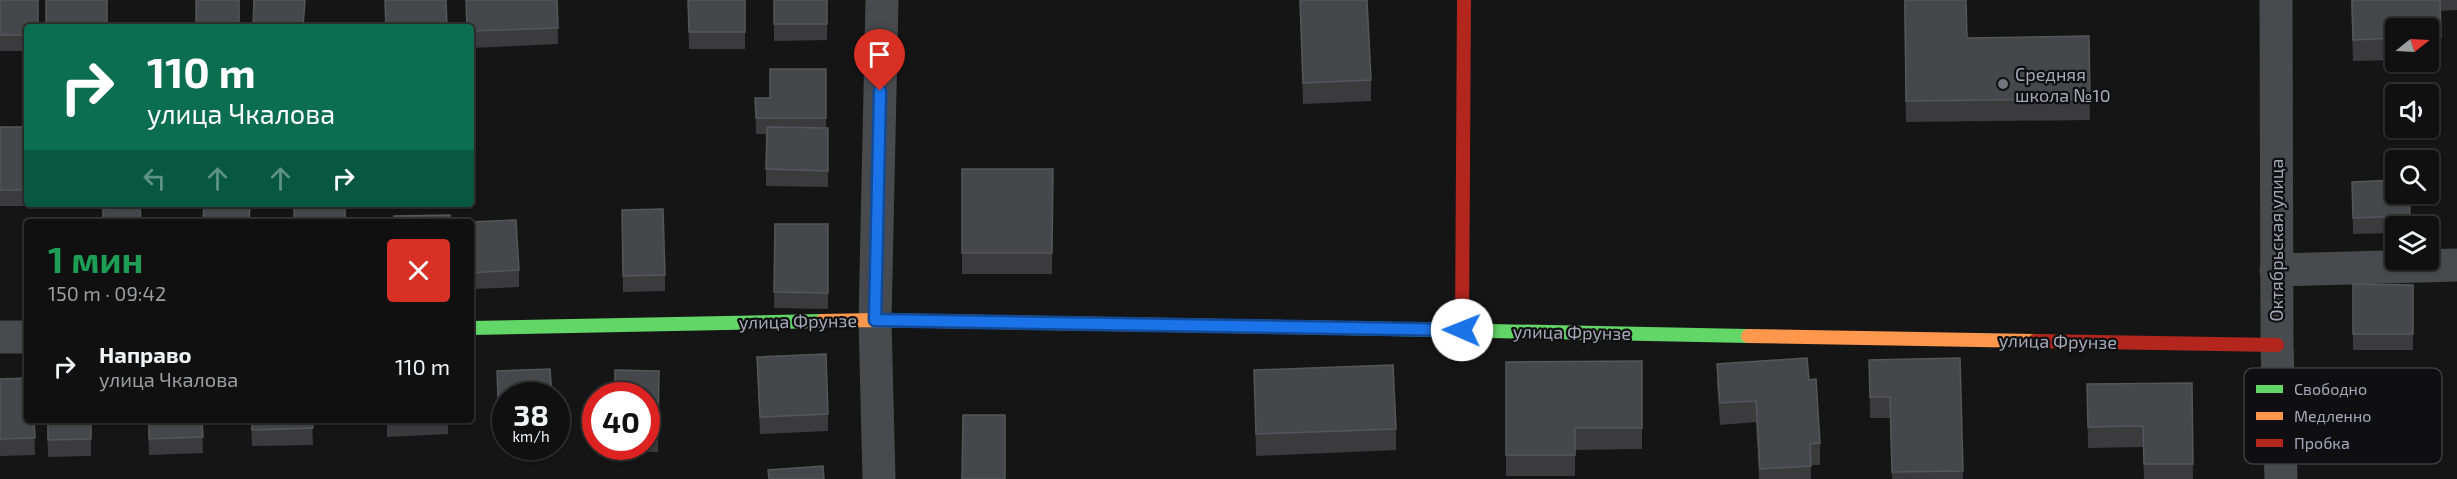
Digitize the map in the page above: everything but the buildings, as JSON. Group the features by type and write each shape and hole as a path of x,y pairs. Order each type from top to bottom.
{"street":[{"path":"879,479 875,320 882,0"},
{"path":"1462,330 1464,0"},
{"name":"Октябрьская улица","path":"2276,0 2278,368"},
{"path":"2276,270 2457,265"},
{"name":"улица Фрунзе","path":"474,328 875,320 2277,345"},
{"path":"0,337 24,337"},
{"name":"Октябрьская улица","path":"2281,464 2281,479"}],"traffic: fast":[{"path":"474,328 822,321"},
{"path":"1341,328 1748,336"}],"traffic: slow":[{"path":"822,321 1341,328"},
{"path":"1748,336 2035,341"}],"traffic: jam":[{"path":"1462,330 1464,0"},
{"path":"2035,341 2277,345"}],"place":[{"name":"Средняя школа №10","path":"2003,84"}],"route":[{"path":"880,91 875,320 1462,330"}]}
